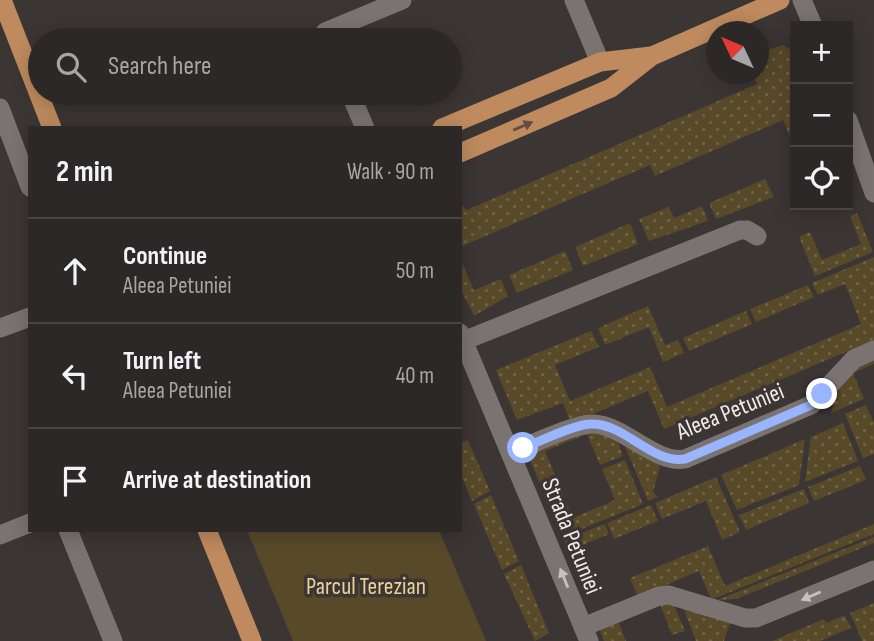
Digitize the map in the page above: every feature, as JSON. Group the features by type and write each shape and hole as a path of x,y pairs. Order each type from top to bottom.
{"main road":[{"path":"2,0 28,67"},
{"path":"462,152 611,88 652,56 780,0"},
{"path":"447,126 600,62 652,56"},
{"path":"43,105 51,126"},
{"path":"208,532 252,641"}],"street":[{"path":"332,28 375,5 401,0"},
{"path":"574,0 600,62"},
{"path":"802,0 811,21"},
{"path":"355,105 364,126"},
{"path":"0,108 28,182"},
{"path":"853,134 874,193"},
{"path":"462,337 740,230 747,230 757,236"},
{"path":"0,328 28,318"},
{"name":"Strada Petuniei","path":"462,337 586,634"},
{"name":"Aleea Petuniei","path":"512,453 591,424 615,431 667,458 685,459 811,405 854,359 874,350"},
{"path":"0,535 28,524"},
{"path":"69,532 113,641"},
{"path":"586,634 659,596 669,595 745,618 756,618 874,569"}],"green space":[{"path":"783,45 790,50 790,136 783,120 655,176 650,165 462,246 462,206 467,210 757,84 769,84 769,50"},
{"path":"765,179 774,197 716,219 709,203"},
{"path":"702,206 708,221 649,241 639,219 669,207 674,218"},
{"path":"857,213 873,252 815,276 799,237 810,232 822,260 861,244 850,216"},
{"path":"630,223 638,244 583,266 575,247"},
{"path":"565,251 573,270 517,293 509,275"},
{"path":"874,257 874,340 664,429 648,391 571,423 563,403 517,420 496,370 591,331 599,347 555,365 570,401 650,367 667,407 861,324 845,284 818,295 812,283"},
{"path":"462,263 474,290 501,279 508,296 474,316 462,292"},
{"path":"808,285 814,297 756,322 750,309"},
{"path":"648,306 665,345 678,340 684,353 663,362 649,327 605,345 598,328"},
{"path":"746,311 752,324 689,351 683,338"},
{"path":"874,360 874,364 853,373 864,399 831,413 839,386 848,372"},
{"path":"866,405 874,423 874,454 863,458 845,414"},
{"path":"843,423 858,461 805,482 811,437"},
{"path":"589,430 617,440 623,456 600,465 587,434 545,451 558,482 542,488 528,455"},
{"path":"805,439 799,485 737,510 721,475"},
{"path":"468,440 490,491 472,501 462,478 462,442"},
{"path":"624,444 660,466 653,492 658,497 648,501"},
{"path":"625,460 643,504 562,537 544,494 560,487 573,518 615,500 602,469"},
{"path":"860,466 866,480 814,501 808,487"},
{"path":"716,477 740,532 722,540 706,501 662,519 655,503"},
{"path":"804,489 809,503 746,530 739,515"},
{"path":"491,495 519,561 502,570 474,504"},
{"path":"651,505 658,521 614,539 607,523"},
{"path":"605,524 609,534 568,551 564,540"},
{"path":"874,524 874,534 713,599 699,571 638,597 630,578 708,546 725,586"},
{"name":"Parcul Terezian","path":"248,532 440,532 486,641 293,641"},
{"path":"874,537 874,543 736,599 717,600"},
{"path":"521,565 549,633 535,641 504,574"},
{"path":"662,602 674,605 685,631 672,635 660,604 618,621 626,641 604,641 599,628"},
{"path":"874,603 874,641 862,641 850,613"},
{"path":"683,607 730,623 724,641 696,641"},
{"path":"845,615 851,628 820,641 772,641 824,619 826,623"}],"route":[{"path":"523,448 591,424 615,431 667,458 685,459 811,405 822,394"}]}
